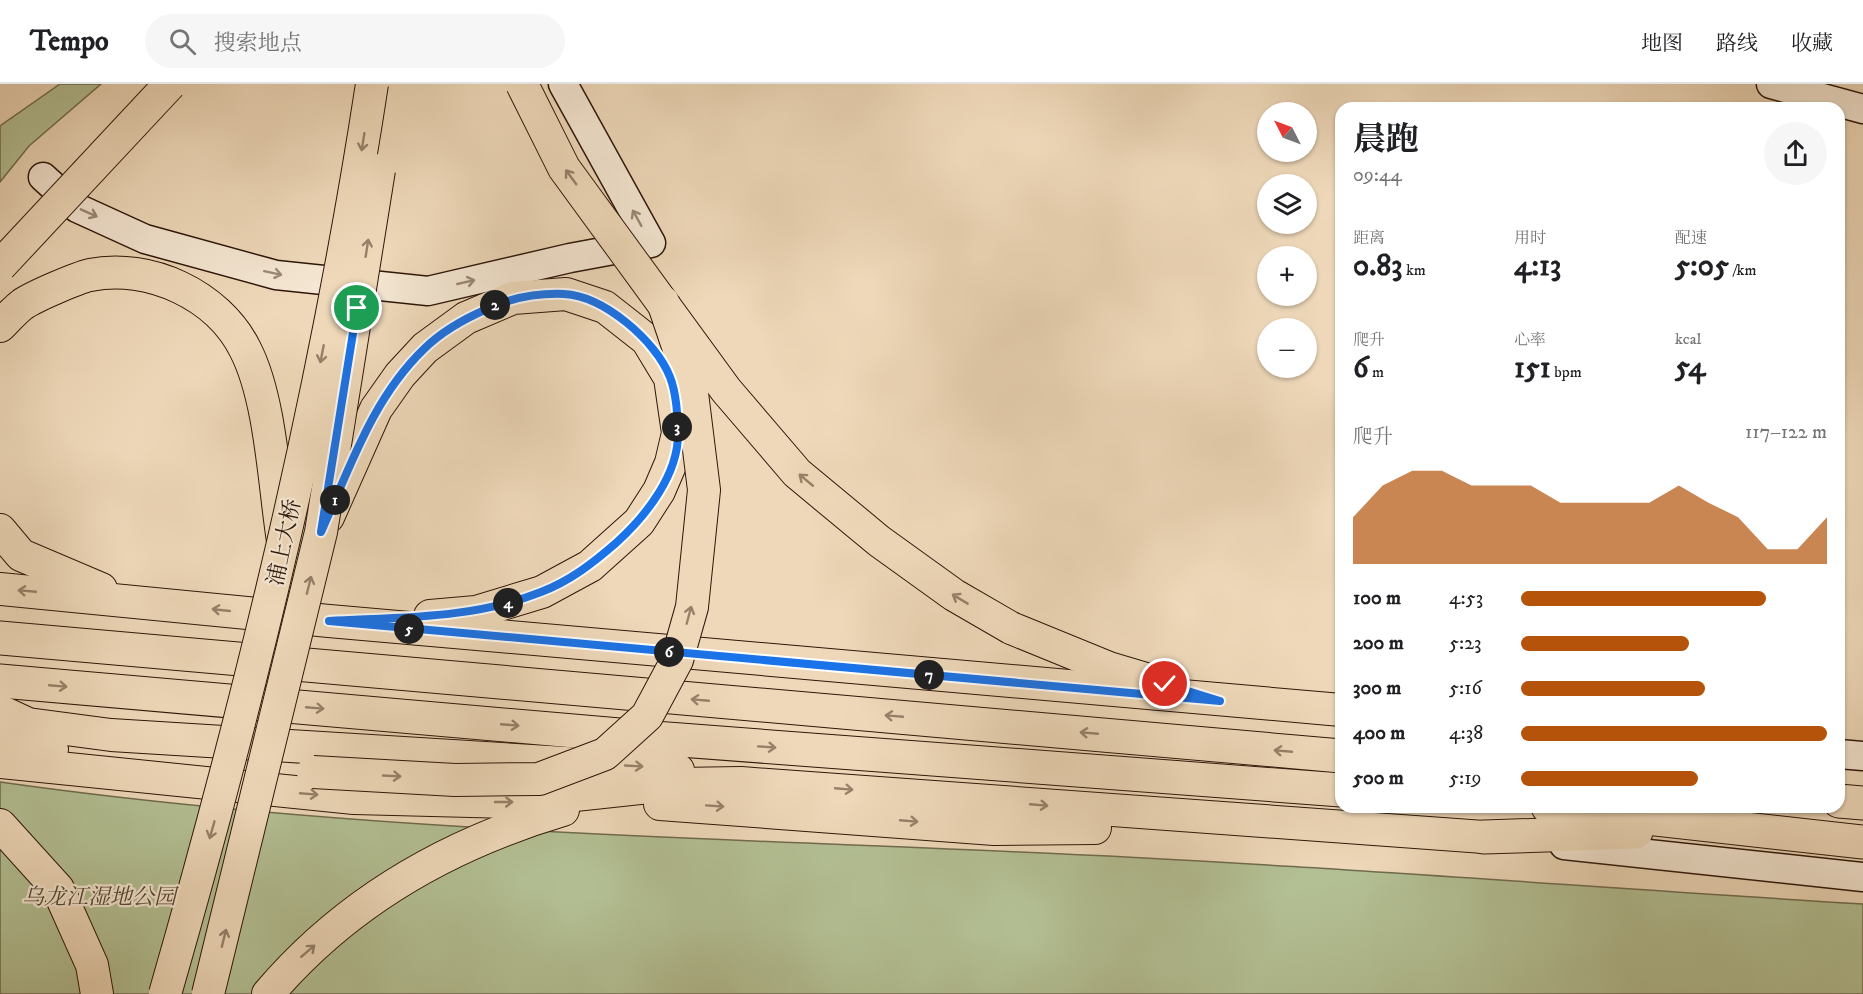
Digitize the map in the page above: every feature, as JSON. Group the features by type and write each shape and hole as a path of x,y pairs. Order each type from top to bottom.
{"highway":[{"path":"0,638 1335,755"},
{"path":"0,681 654,738 1335,790"},
{"path":"1845,802 1863,803"},
{"path":"1603,813 1863,842"},
{"path":"1484,837 1749,829"}],"main road":[{"path":"0,266 170,84"},
{"name":"浦上大桥","path":"165,994 221,801 284,546 358,170 372,84"},
{"path":"208,994 321,532 393,84"},
{"path":"522,84 564,168 726,390 797,473 897,555 954,596 1011,628 1109,668 1220,701"},
{"path":"0,326 23,304 90,275 134,272 180,286 219,314 245,348 262,400 284,546"},
{"path":"321,532 376,409 400,375 425,348 466,318 513,298 566,294 605,307 647,340 670,378 678,433 671,463 659,492 639,522 590,566 542,592 476,612 329,621"},
{"path":"0,738 84,755 455,780 539,779 605,754 647,716 677,660 692,607 704,490 691,385 663,302"},
{"path":"0,530 21,555 126,600"},
{"path":"0,589 329,621 1335,710"},
{"path":"0,711 28,724 156,738 654,767 801,785 1159,815 1349,826 1484,837"},
{"path":"0,762 354,798 510,802 677,784 801,785"},
{"path":"268,994 297,960 343,920 398,880 501,830 562,810 677,803 994,829 1349,826"},
{"path":"0,825 58,889 92,965 97,994"}],"street":[{"path":"43,177 77,208 145,239 276,274 428,291 570,258 651,243 563,84"},
{"path":"1771,84 1837,102"},
{"path":"1845,104 1863,109"},
{"path":"1845,754 1863,756"},
{"path":"1484,837 1863,877"}],"green space":[{"path":"60,84 101,84 29,146 0,182 0,126"},
{"name":"乌龙江湿地公园","path":"0,782 254,811 382,821 637,836 1231,863 1863,904 1863,994 0,994"}],"route":[{"path":"357,308 321,532 376,409 400,375 425,348 466,318 513,298 566,294 605,307 647,340 670,378 678,433 671,463 659,492 639,522 590,566 563,582 542,592 476,612 329,621 1220,701 1165,684"}]}
